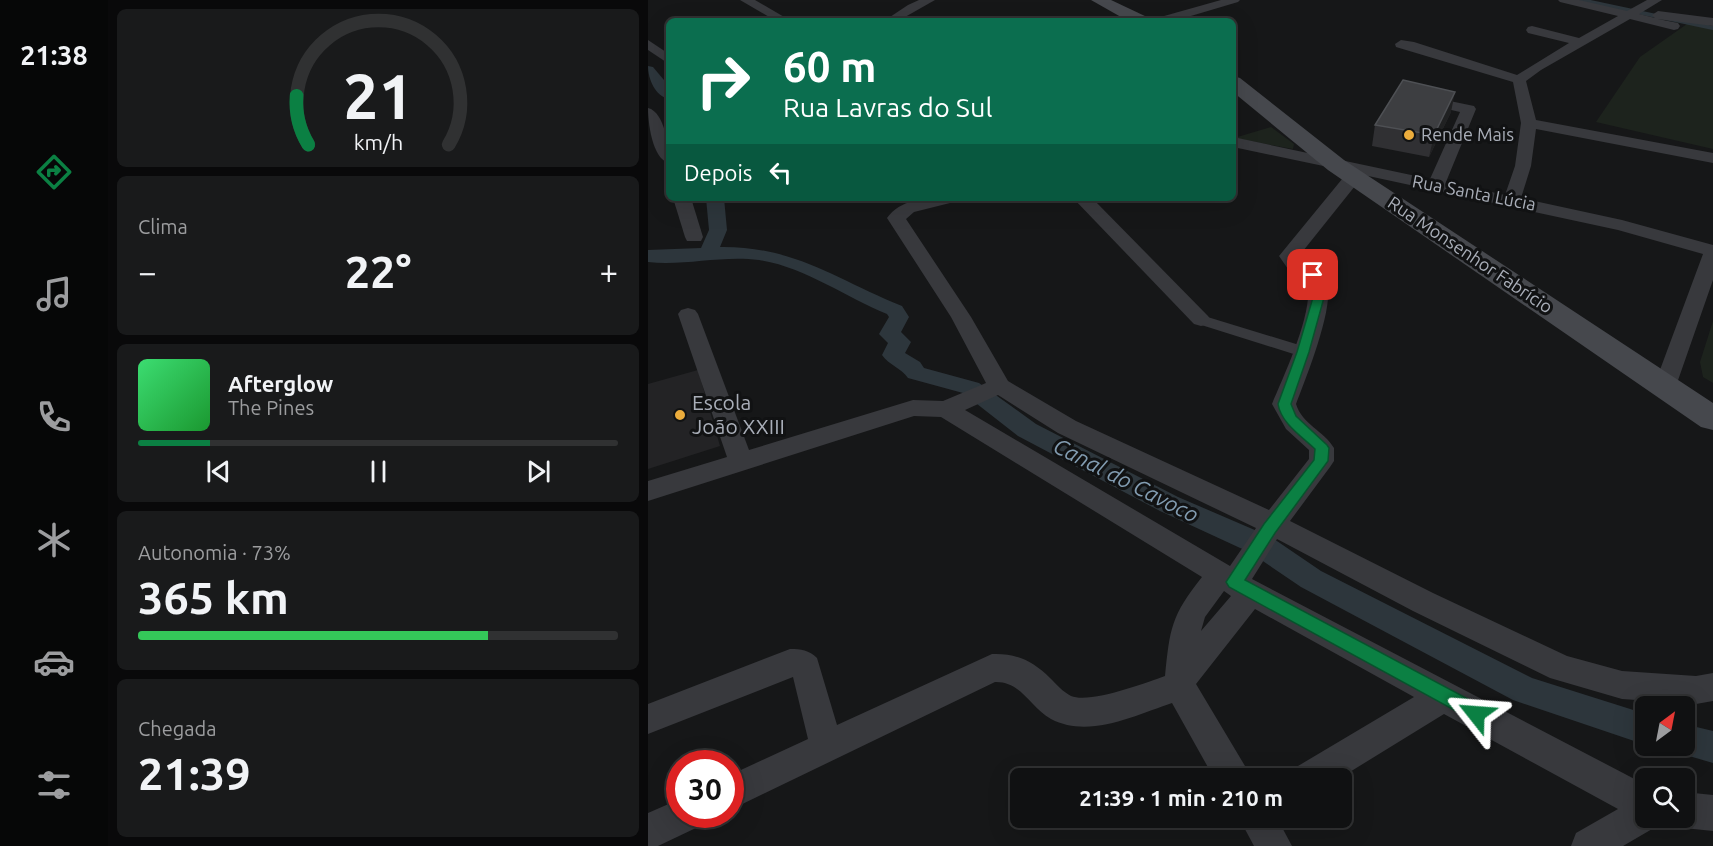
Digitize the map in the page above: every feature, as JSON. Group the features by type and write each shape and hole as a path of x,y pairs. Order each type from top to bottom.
{"main road":[{"path":"1099,0 1135,18"},
{"name":"Rua Monsenhor Fabrício","path":"1236,84 1345,171 1713,419"}],"street":[{"path":"746,0 779,18"},
{"path":"895,18 929,0"},
{"path":"1171,18 1234,0"},
{"path":"1564,0 1669,18 1713,22"},
{"path":"1604,0 1674,26"},
{"path":"1519,80 1536,67 1656,0"},
{"path":"1532,30 1579,42"},
{"path":"648,44 666,58"},
{"path":"1401,44 1519,80"},
{"path":"1512,200 1523,166 1529,123 1519,80"},
{"path":"1421,99 1469,109 1436,185"},
{"path":"654,113 666,149"},
{"path":"1529,123 1713,158"},
{"name":"Rua Santa Lúcia","path":"1236,143 1345,171 1436,185 1622,225 1713,252"},
{"path":"1228,768 1181,680 1185,633 1192,612 1236,581 1272,526 1321,461 1322,448 1291,419 1284,404 1303,352 1320,294 1318,282 1313,275 1296,267 1289,256 1345,171"},
{"path":"683,201 694,237"},
{"path":"936,201 908,208 896,218 961,317 995,388 1067,427 1561,668 1622,685 1696,690 1713,687"},
{"path":"1085,201 1201,320 1303,352"},
{"path":"1665,386 1713,252"},
{"path":"688,314 741,461"},
{"path":"648,491 913,408 950,407 995,388"},
{"path":"950,407 1236,581 1635,799"},
{"path":"648,719 777,667 790,663 801,663 806,668 826,748"},
{"path":"744,786 992,668 1007,666 1018,669 1064,709 1079,712 1099,710 1181,680"},
{"path":"1326,768 1444,696"},
{"path":"1695,811 1713,813"},
{"path":"1589,846 1635,819"},
{"path":"648,832 666,823"},
{"path":"1263,828 1274,846"}],"shaded area":[{"path":"1646,14 1713,27 1713,149 1596,122 1640,57 1687,24"},
{"path":"1271,127 1294,144 1293,149 1236,137"},
{"path":"1713,321 1713,383 1703,377 1700,362"},
{"name":"Escola João XXIII","path":"698,370 720,446 648,469 648,384"}],"building":[{"path":"1403,80 1455,92 1434,135 1375,125"}],"waterway":[{"path":"1581,0 1713,28"},
{"path":"648,70 666,91"},
{"path":"708,253 718,230 715,201"},
{"name":"Canal do Cavoco","path":"648,256 729,253 768,256 801,266 895,310 899,317 890,334 900,342 893,355 912,367 916,373 971,388 1027,430 1169,504 1261,545 1311,579 1524,690 1635,726"},
{"name":"Canal do Cavoco","path":"1695,743 1713,747"}],"place":[{"name":"Rende Mais","path":"1409,135"},
{"name":"Escola João XXIII","path":"680,415"}],"route":[{"path":"1313,275 1318,282 1320,294 1303,352 1284,404 1286,412 1296,425 1322,448 1321,461 1270,528 1235,582 1251,593 1476,714"}]}
